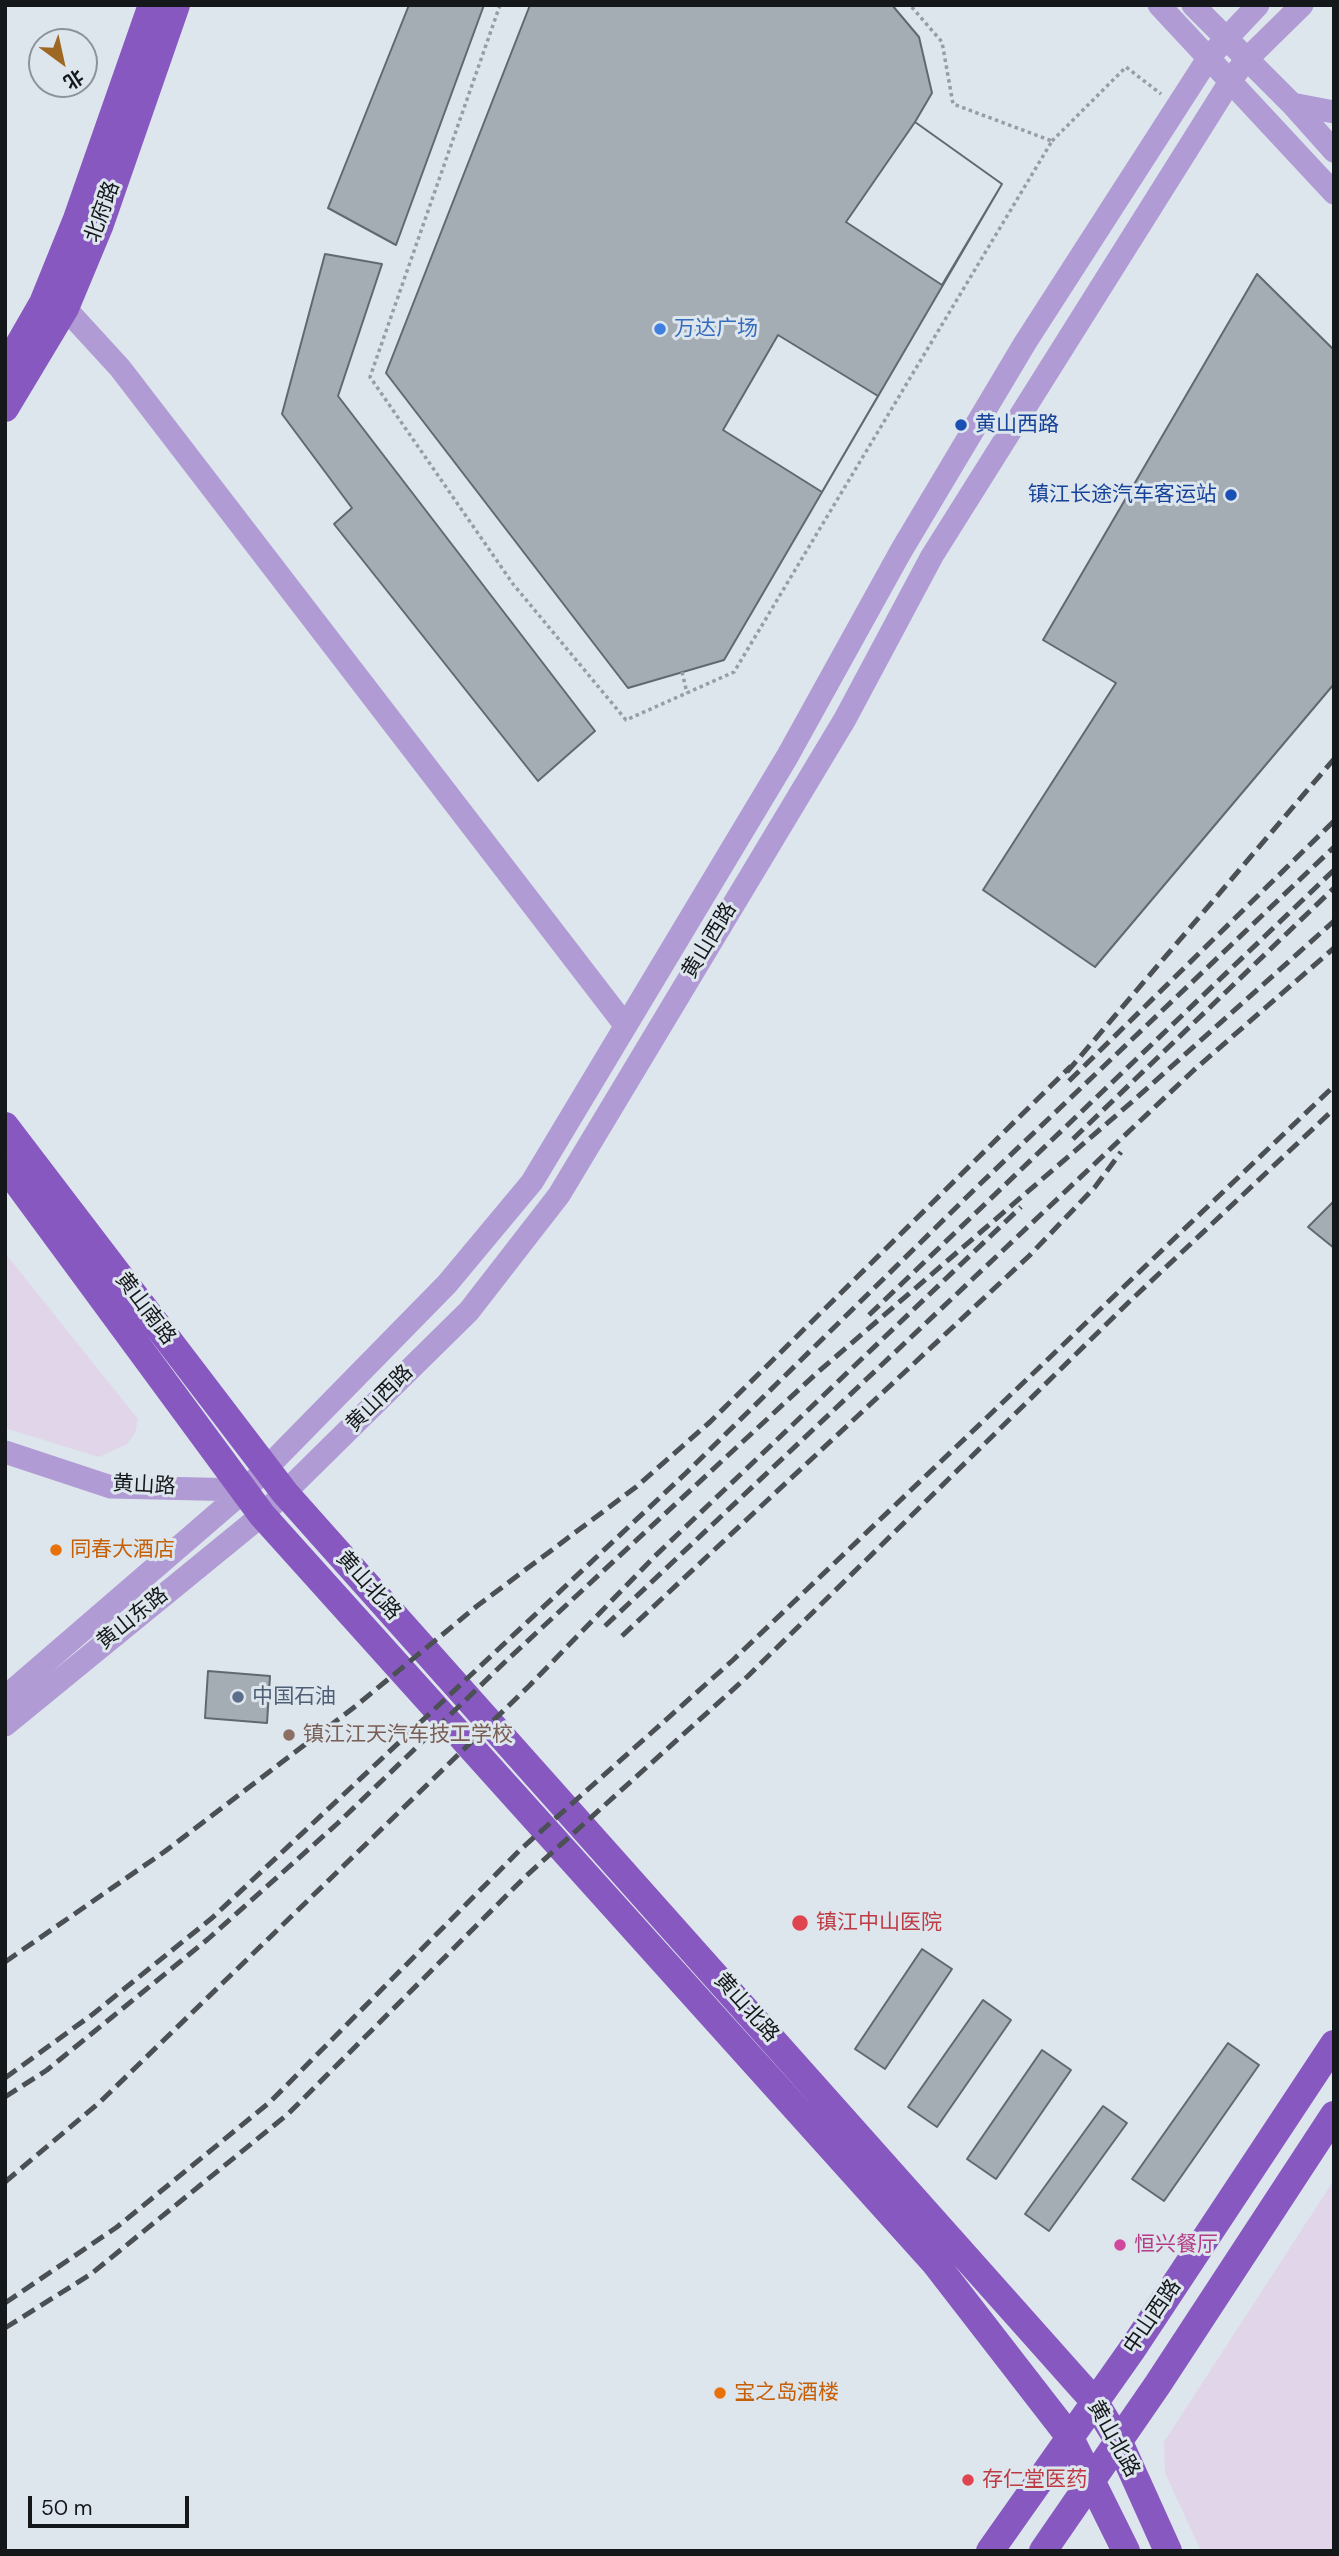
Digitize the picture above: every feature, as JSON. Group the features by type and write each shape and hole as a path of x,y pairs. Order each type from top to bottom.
{"main road":[{"name":"北府路","path":"5,369 54,305 77,219 152,5"},
{"name":"北府路","path":"5,408 54,305 100,223 176,5"},
{"name":"黄山南路","path":"5,1126 285,1493"},
{"name":"黄山南路","path":"5,1166 262,1515"},
{"name":"黄山北路","path":"285,1493 1094,2401 1118,2440 1168,2551"},
{"name":"黄山北路","path":"262,1515 935,2263 1069,2436 1092,2477 1126,2551"},
{"name":"中山西路","path":"990,2551 1334,2044"},
{"name":"中山西路","path":"1043,2551 1158,2384 1334,2115"}],"street":[{"path":"1159,5 1334,193"},
{"path":"1193,5 1245,61 1292,104 1334,151"},
{"name":"黄山西路","path":"245,1490 447,1284 532,1182 787,757 901,551 1011,366 1209,57 1224,38 1258,5"},
{"name":"黄山西路","path":"262,1515 469,1311 559,1195 845,719 932,556 1231,80 1245,61 1302,5"},
{"path":"1292,104 1334,112"},
{"path":"54,305 120,368 625,1025"},
{"name":"黄山路","path":"5,1452 111,1487 245,1490"},
{"name":"黄山东路","path":"5,1697 245,1490"},
{"name":"黄山东路","path":"5,1725 262,1515"}],"path":[{"path":"500,5 370,377 513,583 626,720 734,672 1052,141 1126,67 1177,107"},
{"path":"910,5 942,42 953,104 1052,141"},
{"path":"681,672 687,693"}],"shaded area":[{"path":"5,1253 138,1419 135,1433 127,1444 99,1457 5,1428"},
{"path":"1334,2180 1334,2551 1201,2551 1165,2473 1164,2442"}],"building":[{"path":"409,5 484,5 396,245 328,208"},
{"name":"万达广场","path":"530,5 892,5 919,37 932,93 915,122 1002,184 724,660 628,688 386,373"},
{"path":"915,122 1002,184 942,285 846,222"},
{"path":"325,254 382,264 338,396 595,731 538,781 334,524 352,508 282,414"},
{"name":"镇江长途汽车客运站","path":"1257,274 1334,350 1334,684 1095,967 983,890 1116,683 1043,640"},
{"path":"778,335 878,396 822,492 723,430"},
{"path":"1334,1201 1334,1248 1308,1227"},
{"name":"中国石油","path":"208,1671 270,1676 267,1723 205,1718"},
{"path":"922,1949 952,1969 885,2069 855,2049"},
{"path":"983,2000 1011,2020 937,2127 908,2107"},
{"path":"1228,2043 1259,2065 1164,2201 1132,2179"},
{"path":"1042,2050 1071,2070 996,2179 967,2159"},
{"path":"1103,2106 1127,2123 1049,2231 1025,2214"}],"railway":[{"path":"1067,1072 1334,759"},
{"path":"1069,1081 1334,821"},
{"path":"5,2078 93,2014 212,1918 686,1473 979,1185 1334,847"},
{"path":"869,1315 1334,870"},
{"path":"1073,1139 1334,888"},
{"path":"5,2097 47,2070 208,1939 338,1823 506,1661 818,1372 1133,1101 1334,921"},
{"path":"605,1626 1194,1070 1334,948"},
{"path":"5,1962 164,1852 357,1705 477,1606 636,1487 710,1422 1071,1066"},
{"path":"5,2303 117,2227 270,2102 521,1849 733,1660 1334,1086"},
{"path":"5,2328 91,2274 288,2114 526,1876 748,1676 1130,1301 1334,1109"},
{"path":"622,1636 1029,1256 1095,1187 1121,1152"},
{"path":"5,2182 100,2102 529,1686 655,1556 1021,1207"}],"place":[{"name":"万达广场","path":"660,329"},
{"name":"黄山西路","path":"961,425"},
{"name":"镇江长途汽车客运站","path":"1231,495"},
{"name":"同春大酒店","path":"56,1550"},
{"name":"中国石油","path":"238,1697"},
{"name":"镇江江天汽车技工学校","path":"289,1735"},
{"name":"镇江中山医院","path":"800,1923"},
{"name":"恒兴餐厅","path":"1120,2245"},
{"name":"宝之岛酒楼","path":"720,2393"},
{"name":"存仁堂医药","path":"968,2480"}]}
